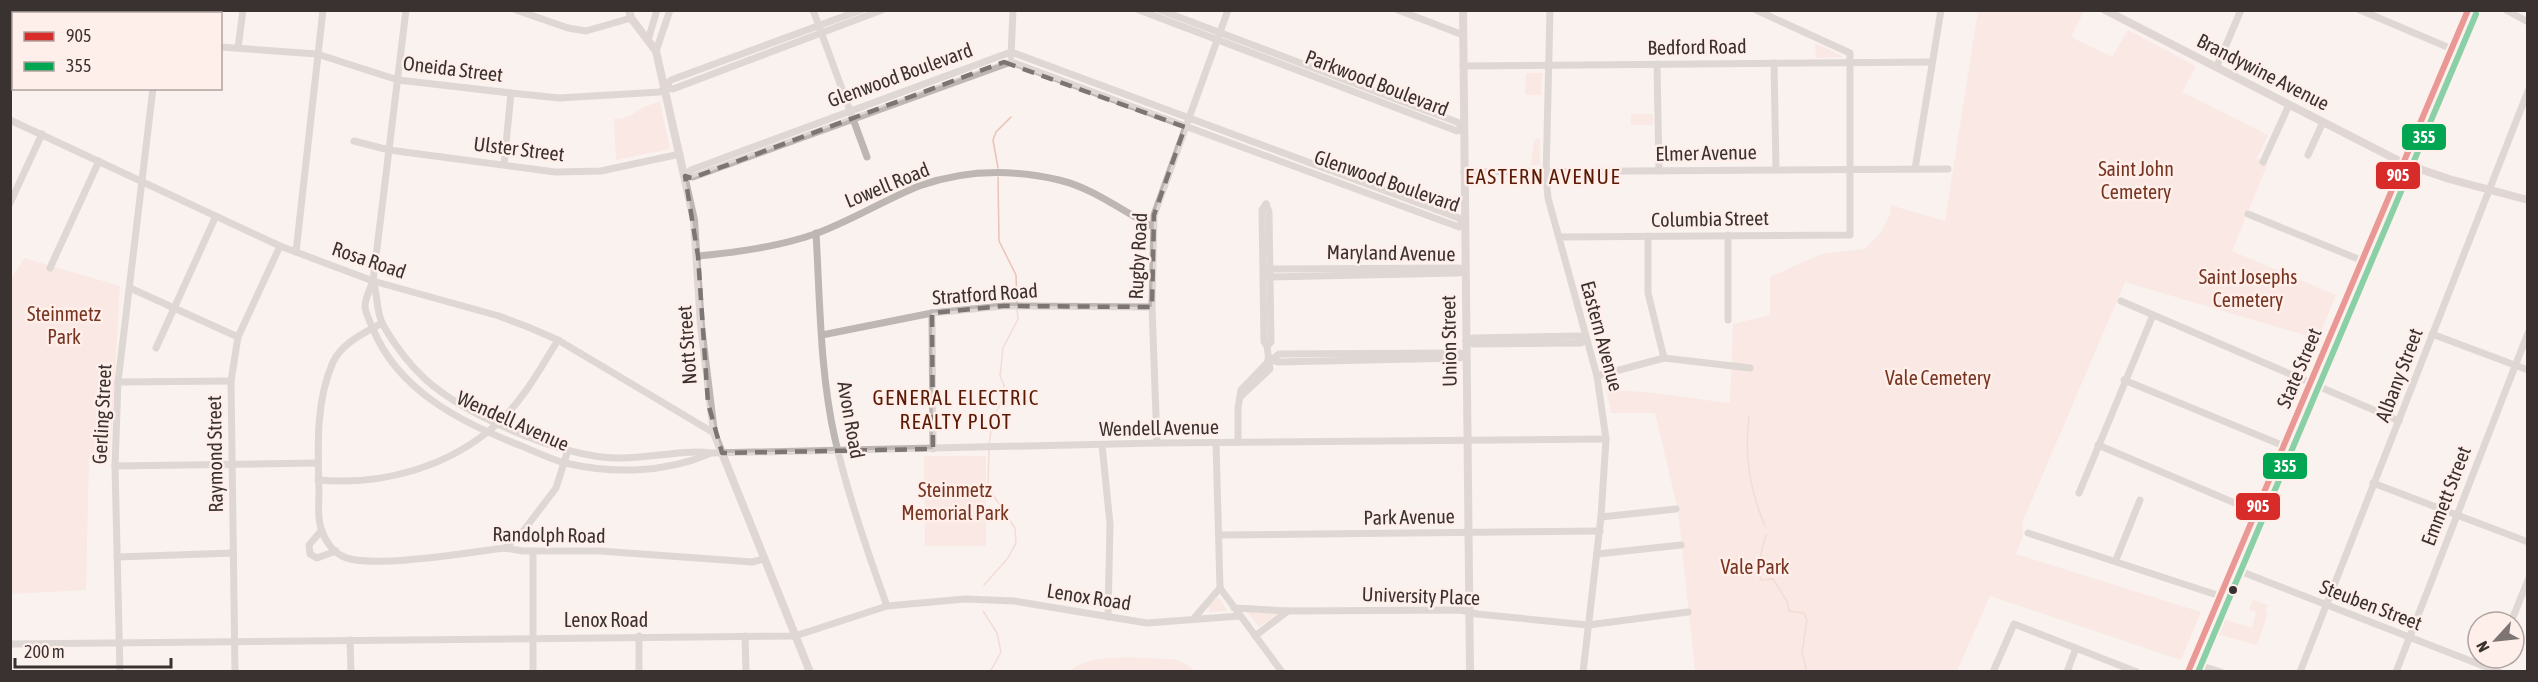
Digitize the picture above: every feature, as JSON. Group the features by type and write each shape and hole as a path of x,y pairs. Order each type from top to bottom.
{"main road":[{"name":"Union Street","path":"1463,10 1463,224 1470,672"},
{"name":"Brandywine Avenue","path":"2106,10 2404,164 2490,191 2528,200"},
{"name":"State Street","path":"2190,667 2468,10"},
{"name":"Nott Street","path":"630,14 656,51 685,176 698,256 701,326 714,433 810,672"}],"street":[{"path":"238,48 243,10"},
{"path":"296,252 323,10"},
{"path":"373,281 406,10"},
{"path":"516,10 568,28 585,31 630,14"},
{"path":"648,40 657,10"},
{"path":"656,51 670,10"},
{"path":"813,10 867,158"},
{"path":"664,87 673,89 861,10"},
{"path":"820,29 882,10"},
{"name":"Parkwood Boulevard","path":"1139,10 1422,108 1457,122 1464,129"},
{"name":"Parkwood Boulevard","path":"1160,10 1219,37"},
{"name":"Rugby Road","path":"1157,443 1152,307 1154,215 1228,10"},
{"path":"1398,10 1463,35"},
{"name":"Eastern Avenue","path":"1550,10 1546,172 1548,198 1597,376 1606,440 1601,517 1583,672"},
{"path":"1756,10 1850,53 1852,62 1850,169"},
{"path":"1915,169 1941,10"},
{"path":"2217,66 2241,10"},
{"path":"2360,10 2452,49"},
{"path":"2506,10 2528,22"},
{"path":"1011,11 1011,62"},
{"path":"653,25 666,26"},
{"name":"Oneida Street","path":"222,47 317,54 399,80 559,98 660,92 664,87"},
{"name":"Glenwood Boulevard","path":"685,176 690,170 1011,62 1459,227 1463,224 1459,218 1011,52 851,115"},
{"name":"Bedford Road","path":"1463,66 1932,62"},
{"path":"1774,63 1776,169"},
{"path":"1657,64 1659,171"},
{"name":"Gerling Street","path":"120,672 115,466 118,382 153,90"},
{"name":"Albany Street","path":"2300,672 2528,91"},
{"path":"504,164 511,93"},
{"path":"2263,162 2289,105"},
{"name":"Rosa Road","path":"10,120 143,181 215,218 280,246 373,281 499,316 558,340 714,433"},
{"path":"2308,155 2323,122"},
{"path":"10,203 42,134"},
{"name":"Ulster Street","path":"354,141 389,150 555,172 601,171 680,154"},
{"path":"50,268 99,161"},
{"name":"Columbia Street","path":"1559,237 1850,235 1850,169"},
{"name":"Elmer Avenue","path":"1464,172 1948,169"},
{"name":"Lowell Road","path":"698,256 756,250 816,233 919,187 981,172 1006,172 1061,180 1114,203 1153,227"},
{"path":"1238,442 1240,397 1270,369 1267,346 1264,342 1267,273 1269,212 1266,204 1262,210 1267,273"},
{"path":"2248,214 2363,261"},
{"path":"156,348 215,218"},
{"name":"Avon Road","path":"816,233 828,396 838,451 853,510 887,606"},
{"path":"1728,235 1728,320"},
{"path":"1648,236 1648,292 1664,358"},
{"name":"Raymond Street","path":"235,672 231,381 238,337 280,246"},
{"name":"Maryland Avenue","path":"1267,273 1459,273 1465,270"},
{"name":"Wendell Avenue","path":"373,281 382,323 401,352 426,380 444,393 498,423 529,437 568,450 615,458 690,450 722,453 1157,443 1606,440"},
{"name":"Wendell Avenue","path":"373,281 365,308 386,353 415,388 447,411 487,432 564,463 603,469 644,470 690,462 712,453"},
{"path":"130,288 238,337"},
{"path":"2121,301 2399,421"},
{"name":"Stratford Road","path":"822,335 932,313 1003,306 1152,307"},
{"path":"932,313 933,449"},
{"path":"2079,493 2124,380 2153,315"},
{"name":"Randolph Road","path":"382,323 342,348 333,362 320,418 316,463 321,531 309,545 313,558 321,558 336,551 355,560 380,561 505,548 533,551 600,551 752,562 764,559"},
{"name":"Emmett Street","path":"2396,672 2528,333"},
{"path":"2432,334 2528,370"},
{"path":"1466,341 1472,344 1581,343 1586,339"},
{"path":"318,480 364,483 398,476 428,466 487,432 498,423 534,380 558,340"},
{"path":"1270,360 1279,362 1460,358 1466,356"},
{"path":"1597,376 1664,358 1750,368"},
{"path":"2124,380 2284,446"},
{"path":"118,382 231,381"},
{"path":"1216,443 1220,588 1282,672"},
{"path":"1102,445 1110,524 1108,617"},
{"path":"2098,445 2256,512"},
{"path":"505,548 541,511 556,488 568,450"},
{"path":"115,466 316,463"},
{"path":"2373,483 2528,542"},
{"path":"2116,560 2140,500"},
{"path":"1601,517 1676,508"},
{"path":"321,531 336,551"},
{"name":"Park Avenue","path":"1220,535 1599,531"},
{"path":"2028,533 2220,596"},
{"path":"1597,554 1681,545"},
{"path":"533,551 533,672"},
{"path":"117,557 233,553"},
{"name":"Steuben Street","path":"2232,568 2466,658"},
{"path":"2516,610 2528,580"},
{"path":"1195,617 1220,588"},
{"name":"Lenox Road","path":"10,644 795,636 887,606 965,598 1014,601 1147,622 1195,617 1240,616"},
{"name":"University Place","path":"1234,608 1288,611 1469,611 1588,625 1688,612"},
{"path":"1256,636 1288,611"},
{"path":"1993,672 2014,624 2137,672"},
{"path":"639,636 639,672"},
{"path":"745,636 746,672"},
{"path":"350,640 351,672"},
{"path":"2067,672 2076,648"},
{"path":"2190,667 2221,672"}],"highlighted area":[{"path":"1004,62 1185,127 1154,215 1152,307 1003,306 932,313 933,449 722,453 708,403 698,256 685,176 692,178"}],"green space":[{"path":"1978,11 2084,11 2071,37 2112,57 2128,30 2196,66 2182,92 2268,135 2257,158 2268,163 2232,251 2336,295 2318,339 2125,282 2022,523 2023,535 2016,554 2201,612 2181,660 1990,596 1957,671 1695,671 1678,510 1655,413 1611,413 1607,391 1653,393 1730,403 1733,324 1770,315 1770,277 1821,254 1865,249 1882,231 1891,212 1890,205 1945,221"},
{"path":"1815,43 1844,57 1816,58"},
{"path":"1526,73 1542,73 1541,95 1525,95"},
{"path":"660,102 670,149 616,160 614,119 626,117 646,106"},
{"path":"1631,114 1653,114 1653,125 1631,125"},
{"path":"1534,139 1540,139 1540,165 1531,165"},
{"name":"Steinmetz Park","path":"24,258 120,286 110,457 89,459 86,590 11,594 10,281"},
{"name":"Steinmetz Memorial Park","path":"924,456 986,456 986,546 925,546"},
{"path":"1218,597 1228,611 1209,612 1209,606"},
{"path":"2253,600 2268,605 2265,612 2268,613 2257,645 2216,634 2222,619 2252,628 2256,612 2249,610"},
{"path":"1247,612 1279,613 1259,627"},
{"path":"1104,658 1174,659 1195,671 1070,671 1079,665"}],"waterway":[{"path":"998,168 993,140 996,132 1011,117"},
{"path":"998,177 999,241 1016,275 1017,304"},
{"path":"989,444 993,419 1001,402 1004,385 1000,376 1003,348 1018,319 1017,309"},
{"path":"1749,416 1748,459 1755,499 1765,526"},
{"path":"984,585 1008,558 1016,543 1015,528 988,487 989,448"},
{"path":"1766,535 1761,553 1760,578 1761,580 1773,579 1787,601 1789,611 1804,613 1807,620 1802,653 1807,672"},
{"path":"983,611 997,633 1001,652 990,672"}],"transit line":[{"name":"905","path":"2188,672 2468,10"},
{"name":"355","path":"2198,672 2476,14"}],"district":[{"name":"EASTERN AVENUE","path":"1543,177"},
{"name":"GENERAL ELECTRIC REALTY PLOT","path":"956,410"}],"park label":[{"name":"Saint John Cemetery","path":"2136,180"},
{"name":"Saint Josephs Cemetery","path":"2248,288"},
{"name":"Vale Cemetery","path":"1938,378"},
{"name":"Vale Park","path":"1755,567"}]}
